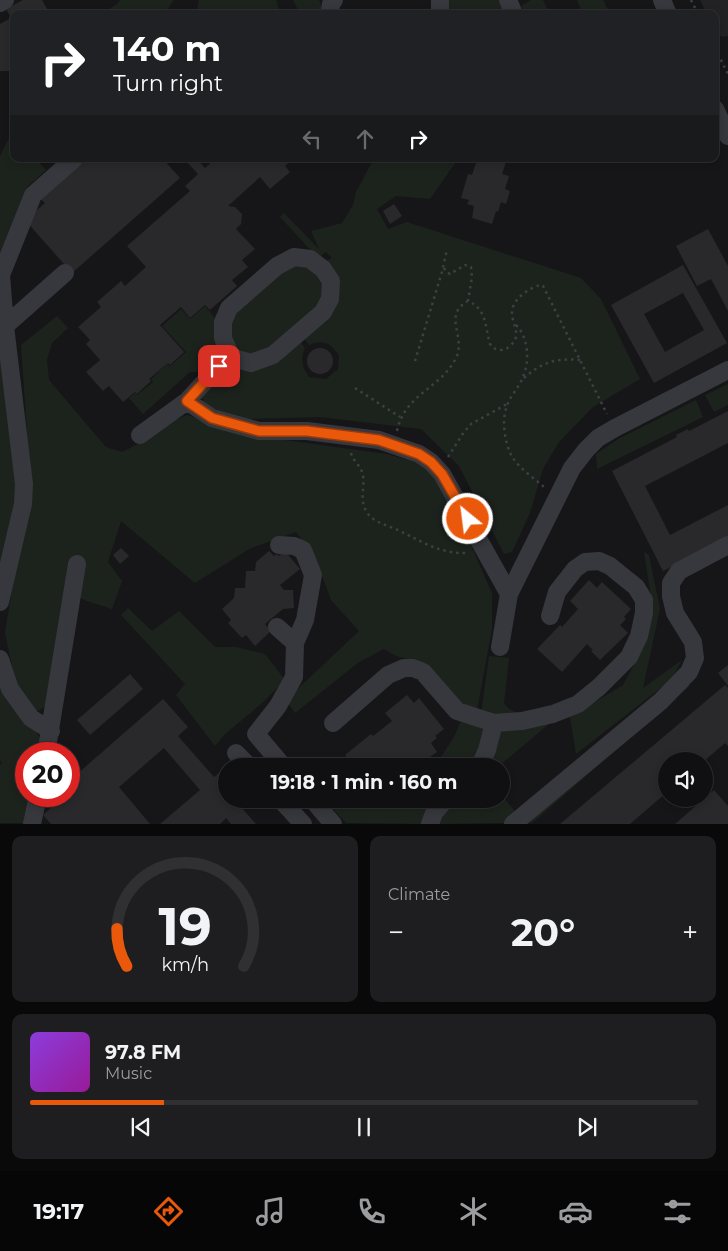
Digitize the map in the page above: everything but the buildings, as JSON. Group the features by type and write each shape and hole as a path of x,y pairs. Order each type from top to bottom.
{"street":[{"path":"0,3 5,0"},
{"path":"719,117 728,136"},
{"path":"0,602 23,504 24,484 5,326 2,275 33,195 71,162"},
{"path":"294,257 310,259 323,269 331,281 330,299 323,312 273,355 251,363 237,359 230,354 222,338 223,322 229,308 277,266 294,257"},
{"path":"5,326 64,273"},
{"path":"140,435 187,401 230,354"},
{"path":"500,648 509,594 572,468 586,450 598,438 627,420 728,370"},
{"path":"187,401 212,418 259,431 307,431 353,436 394,444 419,454 431,462 442,474 509,594"},
{"path":"277,758 256,734 278,706 294,677 295,643 305,620 305,593 313,575 303,550 294,546 279,544"},
{"path":"513,824 661,701 688,672 695,658 693,642 675,613 671,596 671,583 678,571 728,545"},
{"path":"333,723 388,675 404,668 413,668 423,672 457,711 494,723 522,721 553,714 578,704 599,687 629,657 639,636 644,612 644,600 636,587 610,566 599,561 585,562 575,569 556,592 550,616"},
{"path":"49,742 77,564"},
{"path":"278,627 295,643"},
{"path":"0,659 10,689 31,718 51,731"},
{"path":"484,758 494,723"},
{"path":"236,753 241,758"},
{"path":"32,824 36,807"},
{"path":"288,808 303,824"},
{"path":"320,808 333,824"},
{"path":"430,824 434,813 438,808"}],"path":[{"path":"719,56 728,74"},
{"path":"415,361 444,266 447,249"},
{"path":"444,266 446,272 450,274 465,265 471,267 472,277 468,301"},
{"path":"468,301 479,308 485,320 490,344 498,350 504,350 514,343 517,332 512,311 515,303 523,294 534,287 540,284 543,286 609,418"},
{"path":"394,444 400,417 412,402 444,375 459,353 460,342 455,323 456,313 461,305 468,301"},
{"path":"515,324 524,335 527,351 523,379"},
{"path":"549,491 513,458 507,441 504,420 508,403 523,379 546,362 580,360"},
{"path":"355,388 400,417"},
{"path":"443,464 471,424 508,403"},
{"path":"353,436 351,454 352,459 362,470 363,504 368,514 375,520 418,541 453,553 467,553 483,547"}],"shaded area":[{"path":"120,0 174,0 167,10 107,10"},
{"path":"199,0 276,0 280,10 197,10"},
{"path":"293,0 319,0 324,10 298,10"},
{"path":"447,0 505,0 509,10 446,10"},
{"path":"531,0 543,0 548,10 523,10 521,6"},
{"path":"577,0 603,0 608,10 581,10"},
{"path":"700,0 728,0 728,36 722,37 719,34 719,10 705,10"},
{"path":"10,134 10,162 39,162 46,170 27,187 0,254 0,156"},
{"path":"372,162 456,162 430,199 396,196 377,209 388,229 407,222 581,278 601,299 640,379 593,407 559,442 543,469 530,513 512,552 504,554 459,466 421,429 319,417 246,419 207,409 202,396 226,368 247,366 298,339 305,348 302,363 309,377 326,379 338,369 339,355 332,348 323,342 309,345 302,336 331,310 323,262 332,258 326,252 318,258 280,217 284,213 319,249 311,231 342,223 353,205 356,192"},
{"path":"303,262 325,281 321,303 270,350 256,356 235,350 227,322 281,269"},
{"path":"205,306 214,318 217,330 216,347 210,363 205,369 198,372 190,372 143,414 129,398 135,393 137,395 153,382 151,379 167,364 170,366 186,352 162,326 181,309 190,319"},
{"path":"57,316 68,328 52,343 47,360 49,380 106,447 122,452 148,439 164,425 187,415 262,437 387,454 414,462 431,472 461,523 492,593 492,629 477,710 457,704 416,661 396,656 384,649 359,662 295,713 286,700 359,631 331,600 316,559 296,532 251,548 195,583 121,521 108,562 122,581 112,609 76,596 83,558 72,559 47,705 38,711 27,703 16,685 5,633 30,477 21,345"},
{"path":"0,358 16,487 15,504 0,570"},
{"path":"728,384 728,405 714,412 705,395"},
{"path":"696,400 703,417 597,469 596,454 618,439"},
{"path":"644,552 649,555 660,609 643,688 682,660 671,680 576,754 570,717 623,685 637,659 652,603"},
{"path":"128,608 152,631 179,611 215,647 236,647 265,654 285,680 261,704 225,734 215,746 176,695 185,684 121,615"},
{"path":"489,656 509,658 504,703 509,708 519,713 525,713 549,705 551,709 529,715 481,714"},
{"path":"0,675 42,742 15,742 15,807 31,807 27,823 0,823 0,765 2,764 0,760"},
{"path":"686,684 690,686 532,823 526,824"},
{"path":"556,718 508,758 488,758 500,731"},
{"path":"461,720 488,728 475,758 440,758 454,737"},
{"path":"510,805 517,814 505,823 437,824 445,808 510,808"},
{"path":"332,808 435,808 425,824 346,823"}],"route":[{"path":"219,366 187,401 200,411 212,418 259,431 307,431 379,440 419,454 431,462 442,474 468,519"}]}
